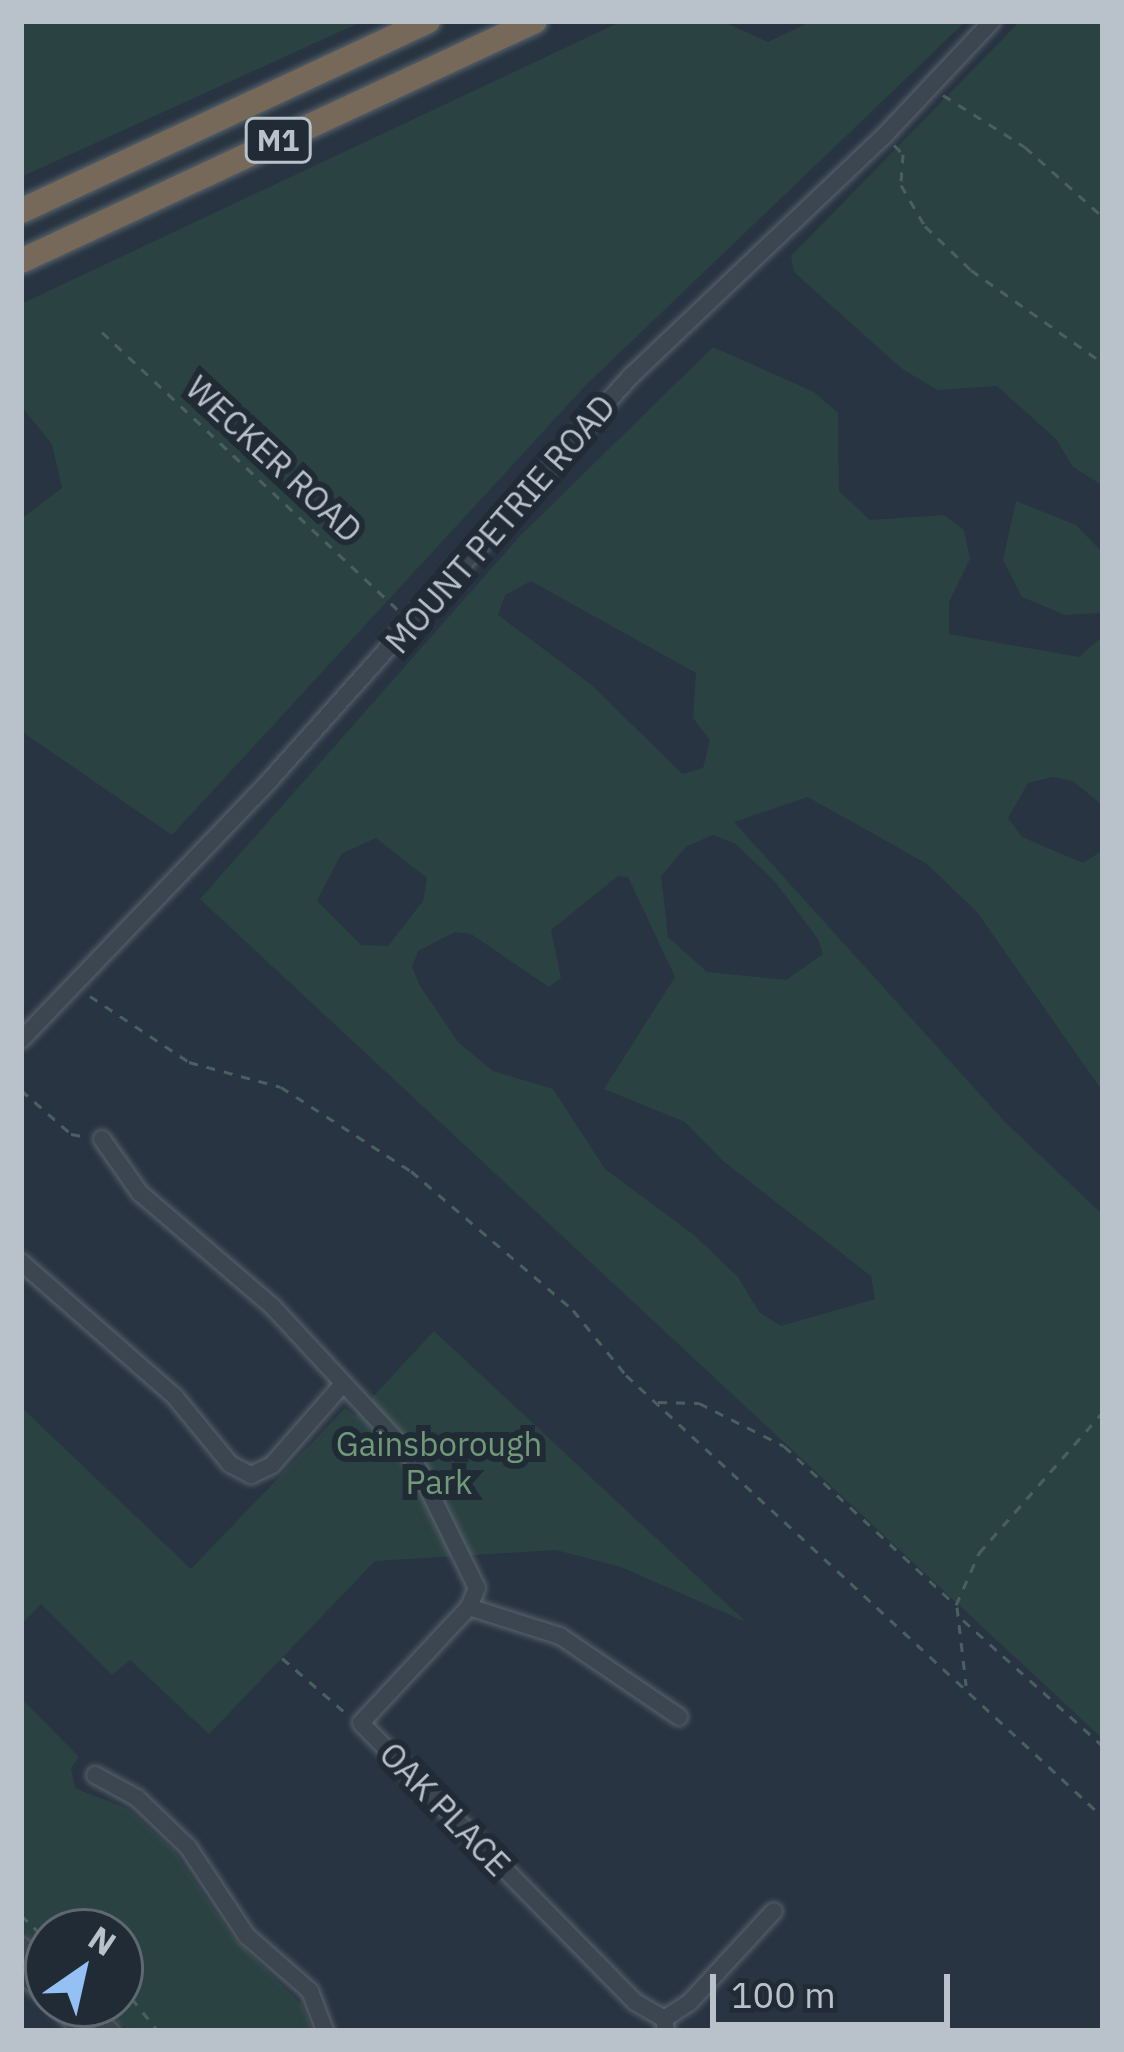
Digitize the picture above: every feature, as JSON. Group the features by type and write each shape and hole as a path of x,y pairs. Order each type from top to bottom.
{"highway":[{"name":"M1","path":"21,211 428,21"},
{"name":"M1","path":"21,261 536,21"}],"street":[{"name":"MOUNT PETRIE ROAD","path":"21,1040 412,623 631,376 885,135 992,21"},
{"path":"102,1139 140,1192 272,1306 397,1438 472,1564 477,1588 470,1606 560,1636 680,1717"},
{"path":"21,1262 175,1397 230,1463 251,1475 272,1466 343,1384"},
{"name":"OAK PLACE","path":"470,1606 361,1723 634,2002 665,2025"},
{"path":"94,1774 131,1793 188,1847 247,1936 310,1991 325,2031"},
{"path":"665,2025 774,1911"}],"path":[{"path":"929,86 1025,148 1103,217"},
{"path":"885,135 903,154 901,185 925,226 971,270 1103,363"},
{"name":"WECKER ROAD","path":"101,332 412,623"},
{"path":"73,986 189,1062 280,1087 411,1171 573,1310 657,1402 1103,1816"},
{"path":"21,1090 71,1134 102,1139"},
{"path":"657,1402 699,1402 784,1446 956,1605 963,1620 967,1685"},
{"path":"956,1605 979,1553 1103,1412"},
{"path":"963,1620 1103,1746"},
{"path":"282,1658 361,1723"}],"green space":[{"path":"21,21 363,21 21,177"},
{"path":"622,21 722,21 768,42 812,21 966,21 587,384 172,835 21,731 21,519 62,488 52,444 21,406 21,304"},
{"path":"1020,21 1103,21 1103,486 1072,466 1057,440 997,386 938,390 902,369 794,272 791,256"},
{"path":"713,347 814,392 838,413 839,491 870,520 944,515 964,530 970,559 949,602 949,634 1079,657 1103,636 1103,806 1073,781 1053,777 1028,783 1008,818 1022,837 1083,863 1103,850 1103,1092 977,912 927,864 808,797 734,822 1005,1122 1103,1215 1103,1739 200,899 520,536","holes":["531,581 696,673 693,718 710,740 703,768 682,774 593,686 498,615 505,595","713,835 736,844 776,883 818,939 823,954 786,980 707,972 668,937 661,876 687,846","376,838 427,878 423,901 388,946 361,945 317,901 341,854","618,876 628,877 675,977 604,1089 685,1122 723,1161 871,1276 875,1299 781,1326 759,1312 738,1277 694,1235 605,1169 553,1089 493,1071 458,1042 412,967 418,951 455,932 471,934 549,987 561,978 551,930"]},
{"path":"1016,501 1076,525 1103,553 1103,613 1065,615 1022,597 1003,560"},
{"name":"Gainsborough Park","path":"434,1331 746,1622 621,1567 556,1550 375,1561 209,1734 130,1660 112,1675 41,1604 21,1625 21,1407 191,1569 345,1408 355,1416"},
{"path":"21,1698 79,1757 71,1768 75,1788 128,1809 174,1851 230,1934 302,2005 312,2031 129,2031 126,2028 144,2028 144,1908 24,1908 24,1931"}]}
